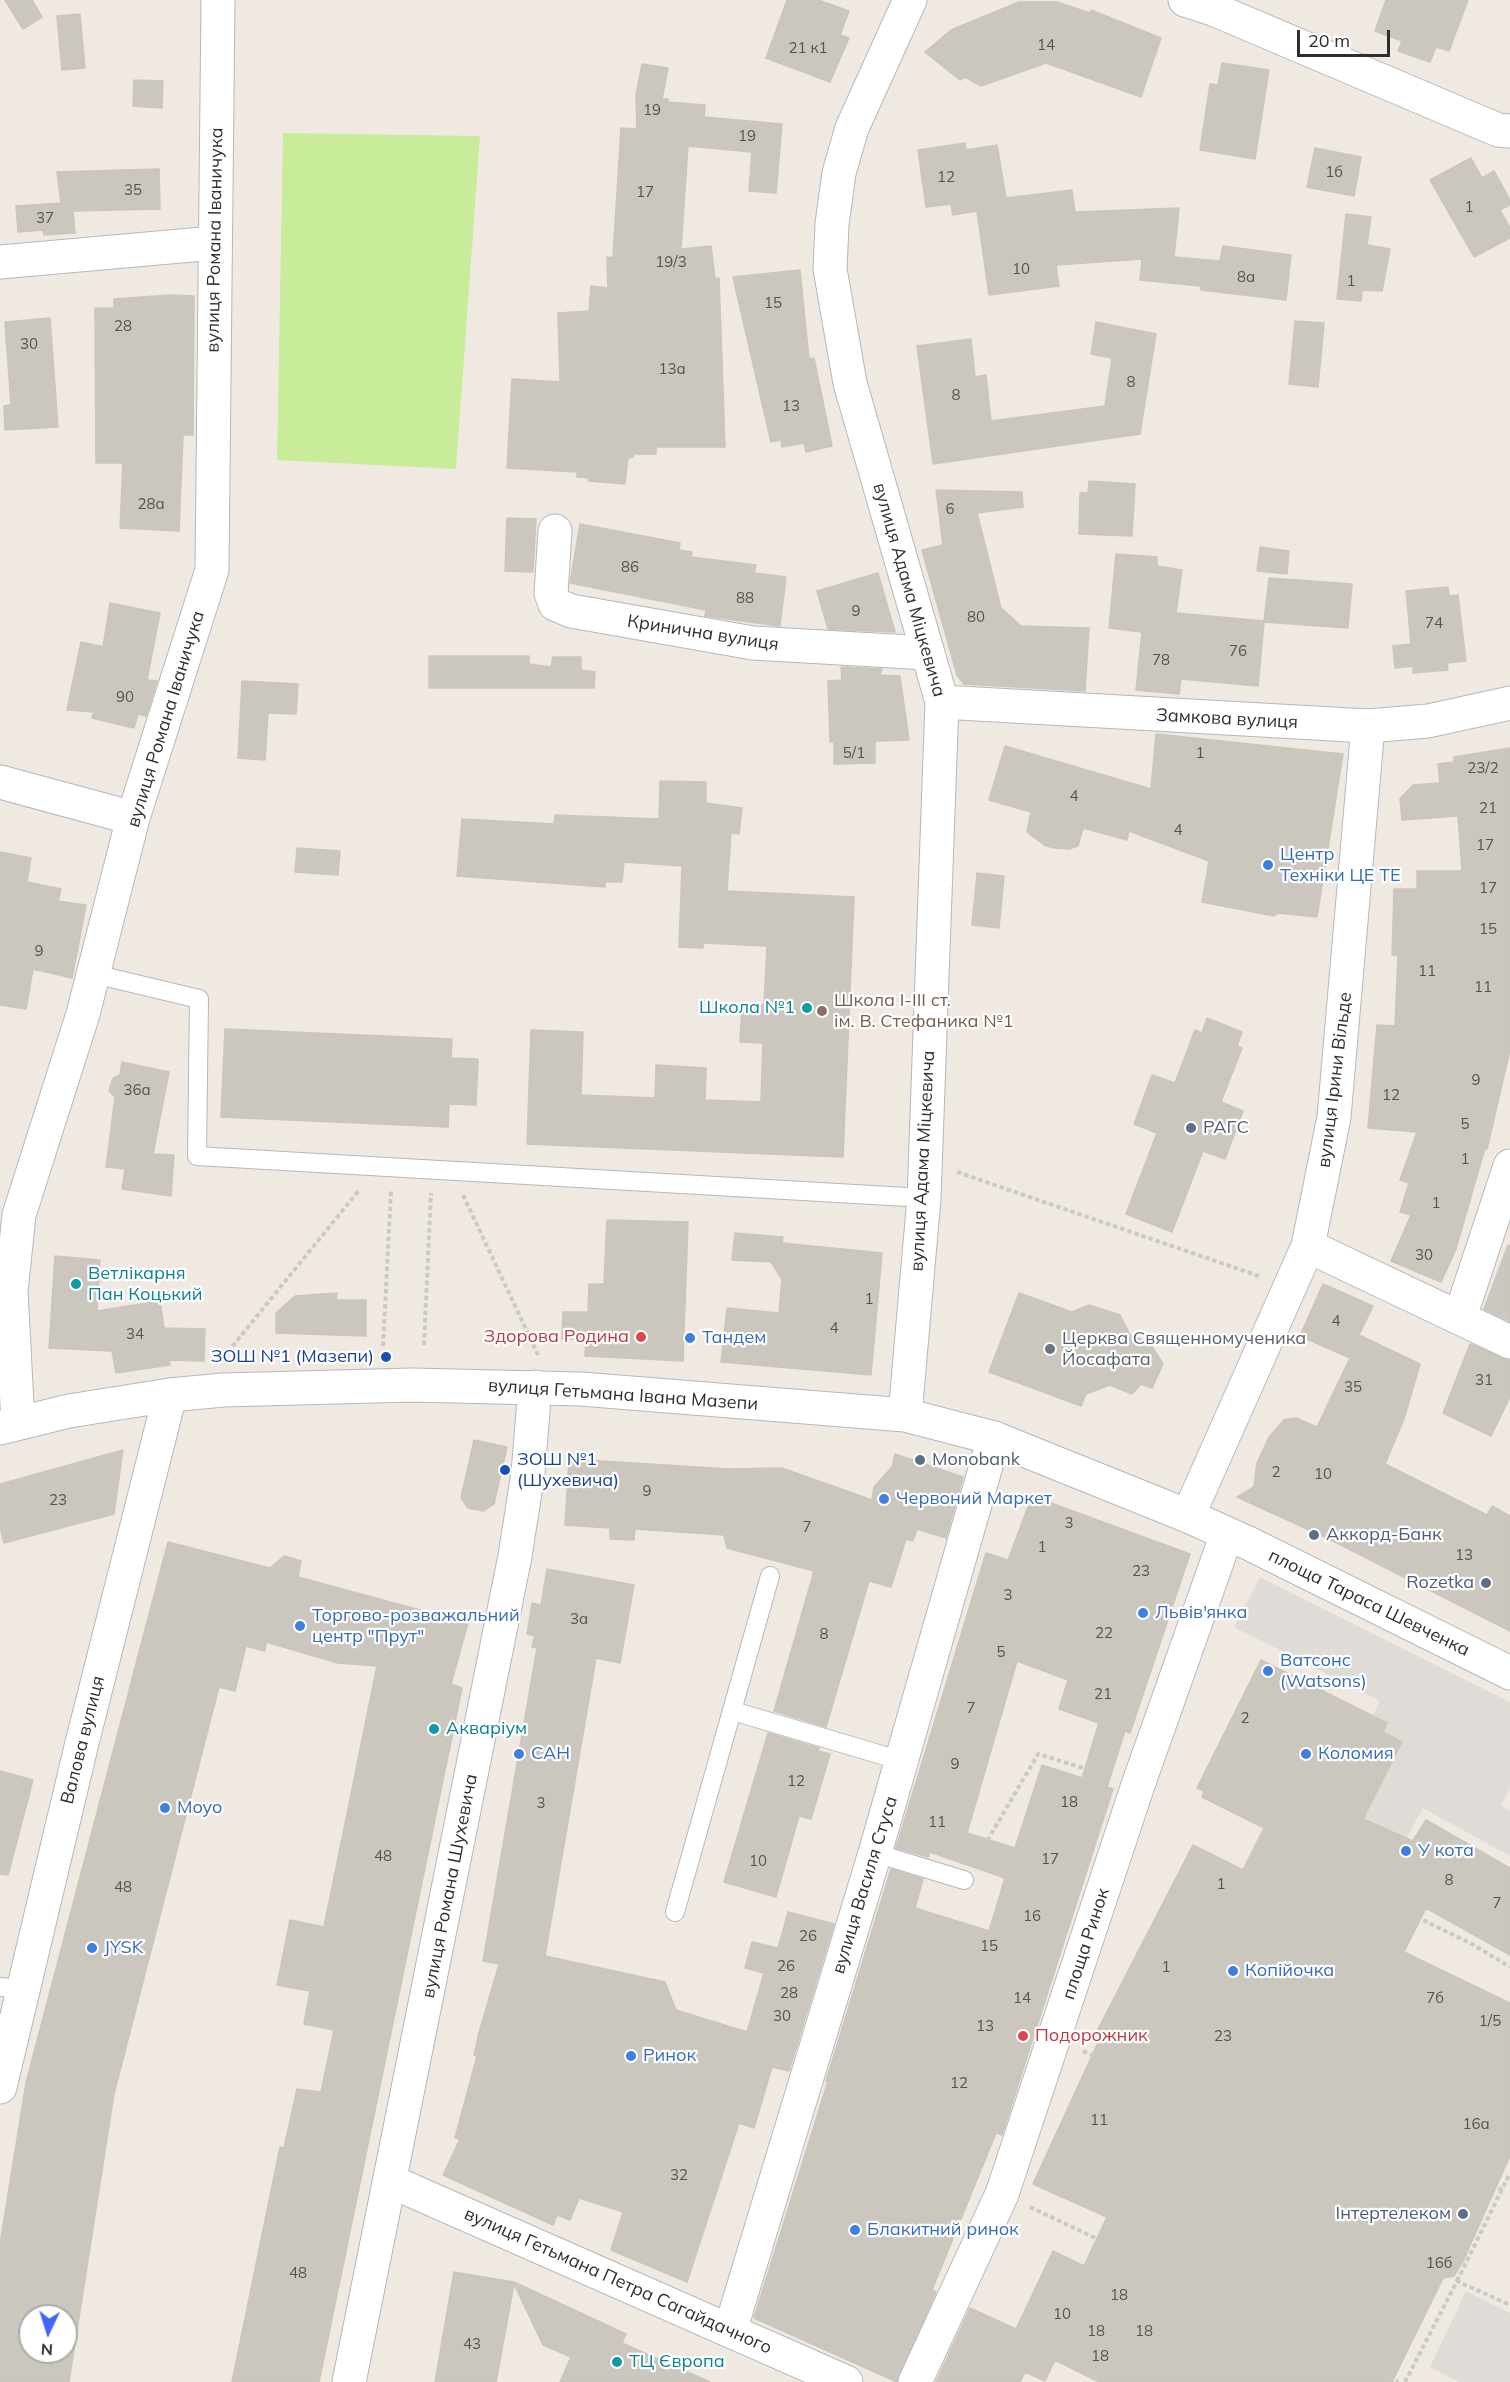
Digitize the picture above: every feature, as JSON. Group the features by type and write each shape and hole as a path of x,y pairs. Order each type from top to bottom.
{"street":[{"name":"вулиця Романа Іваничука","path":"9,1425 11,1291 19,1215 94,974 134,818 213,570 214,243 218,0"},
{"name":"вулиця Адама Міцкевича","path":"905,1415 924,1198 942,702 850,383 830,269 832,224 839,173 852,128 910,0"},
{"path":"1185,0 1213,9 1498,130 1510,131"},
{"path":"0,262 214,243"},
{"name":"Кринична вулиця","path":"555,531 551,593 555,604 571,611 753,643 927,653"},
{"name":"Замкова вулиця","path":"942,702 1368,726 1428,721 1510,703"},
{"name":"вулиця Ірини Вільде","path":"1188,1516 1308,1246 1334,1117 1368,726"},
{"path":"0,782 134,818"},
{"path":"1460,1317 1510,1166"},
{"path":"1308,1246 1510,1342"},
{"name":"вулиця Гетьмана Івана Мазепи","path":"9,1425 69,1411 170,1395 223,1390 388,1386 536,1387 905,1415 994,1438 1227,1534"},
{"name":"вулиця Романа Шухевича","path":"349,2382 515,1556 528,1473 536,1387"},
{"name":"Валова вулиця","path":"0,2087 12,1988 81,1746 170,1395"},
{"name":"вулиця Василя Стуса","path":"730,2331 875,1853 994,1438"},
{"name":"площа Тараса Шевченка","path":"1227,1534 1510,1673"},
{"name":"площа Ринок","path":"905,2371 1002,2194 1138,1785 1227,1534"},
{"name":"вулиця Гетьмана Петра Сагайдачного","path":"390,2181 846,2382"}],"lane":[{"path":"94,974 199,999 197,1156 924,1198"},
{"path":"675,1912 770,1576"},
{"path":"733,1711 902,1761"},
{"path":"875,1853 964,1880"}],"path":[{"path":"925,1161 1246,1272"},
{"path":"383,1346 386,1166"},
{"path":"220,1362 386,1166"},
{"path":"424,1345 441,1169"},
{"path":"441,1169 538,1355"},
{"path":"964,1880 1038,1754 1138,1785"},
{"path":"1226,2120 1304,1975 1374,1832"},
{"path":"1349,1884 1472,1944 1510,1967"},
{"path":"1055,2038 1373,2190 1438,2043 1304,1975"},
{"path":"1395,2142 1502,2190"},
{"path":"730,2331 1018,2146"},
{"path":"1405,2382 1510,2173"},
{"path":"1002,2194 1398,2382"},
{"path":"874,2239 905,2371"},
{"path":"1457,2281 1510,2305"}],"green space":[{"path":"283,133 480,136 456,469 277,460"}],"shaded area":[{"path":"1260,1577 1510,1702 1510,1788 1501,1806 1510,1811 1510,1856 1423,1808 1401,1848 1327,1807 1380,1701 1234,1627"},
{"path":"1466,2291 1510,2313 1510,2382 1459,2382 1430,2367"}],"building":[{"path":"5,0 32,0 42,17 23,29"},
{"path":"787,0 818,0 849,11 840,35 849,38 830,82 766,58"},
{"path":"1386,0 1468,0 1449,51 1436,47 1430,62 1398,51 1402,41 1375,31"},
{"path":"1019,2 1057,2 1090,13 1091,10 1161,38 1141,97 1046,63 981,86 965,77 960,80 925,52 951,30"},
{"path":"80,14 85,68 62,70 57,16"},
{"path":"1222,63 1269,70 1255,159 1200,150 1210,84 1218,85"},
{"path":"642,64 668,68 662,99 668,99 668,102 705,105 704,117 782,124 776,193 749,191 752,152 688,146 681,249 711,246 715,279 719,278 725,447 656,447 656,454 633,454 633,457 628,458 625,484 588,481 589,478 577,477 577,472 507,468 512,379 560,382 558,313 589,311 591,286 608,288 607,257 613,258 621,128 637,129 636,95"},
{"path":"134,80 163,81 162,108 133,106"},
{"path":"965,143 966,150 997,145 1006,198 1072,190 1075,212 1179,208 1174,257 1220,261 1223,246 1291,255 1286,300 1201,290 1201,286 1140,280 1142,259 1056,265 1059,286 989,295 977,211 953,215 951,204 926,207 918,150"},
{"path":"1315,148 1361,157 1354,196 1307,187"},
{"path":"1471,158 1482,178 1494,171 1510,200 1510,205 1500,210 1510,228 1510,238 1474,257 1430,180"},
{"path":"159,169 160,209 73,211 75,233 44,235 43,230 18,232 16,206 61,203 57,172"},
{"path":"1346,214 1371,217 1367,245 1390,249 1382,291 1362,290 1361,301 1337,299"},
{"path":"800,270 809,359 814,358 832,446 806,452 804,443 782,447 781,440 771,442 733,277"},
{"path":"170,295 194,296 193,435 183,435 179,531 120,528 123,463 96,463 95,308 114,308 114,299"},
{"path":"50,318 58,427 5,430 4,406 11,405 5,322"},
{"path":"1295,321 1324,323 1318,387 1289,384"},
{"path":"1096,322 1156,334 1140,434 933,464 917,346 971,339 975,377 986,375 991,421 1105,406 1112,358 1091,354"},
{"path":"1089,481 1135,484 1132,536 1079,534 1080,493 1088,493"},
{"path":"936,490 1022,492 1023,507 977,513 1001,608 1021,626 1089,628 1085,691 964,684 957,675 922,550 943,545"},
{"path":"507,518 536,519 533,572 505,571"},
{"path":"580,524 680,543 679,550 692,552 691,557 756,565 754,573 786,577 780,626 705,616 706,610 570,583"},
{"path":"1260,547 1289,551 1287,574 1257,571"},
{"path":"1116,554 1157,557 1157,566 1182,570 1176,613 1264,621 1269,578 1352,584 1348,628 1264,622 1258,686 1181,679 1179,694 1136,690 1142,632 1109,628"},
{"path":"878,573 895,632 828,629 817,591"},
{"path":"1448,587 1449,596 1458,595 1466,661 1447,663 1448,670 1413,673 1413,666 1395,668 1393,646 1411,644 1406,591"},
{"path":"110,603 160,613 147,680 157,681 146,716 138,714 134,728 92,718 94,712 67,710 81,642 103,647"},
{"path":"429,656 529,656 529,664 551,667 553,657 581,657 581,670 595,672 594,688 429,688"},
{"path":"841,667 882,669 880,675 900,676 909,740 875,741 875,763 834,764 834,742 830,742 828,681 842,680"},
{"path":"242,681 298,684 296,714 268,713 265,760 238,758"},
{"path":"1156,734 1343,754 1317,917 1278,913 1274,916 1202,902 1209,861 1129,831 1127,840 1083,828 1078,846 1069,849 1054,848 1044,845 1027,832 1031,812 989,800 1005,746 1151,789"},
{"path":"1510,748 1510,1050 1487,1149 1485,1148 1456,1249 1441,1282 1391,1261 1411,1215 1400,1212 1409,1183 1400,1180 1417,1132 1368,1128 1377,1025 1395,1026 1398,955 1392,955 1394,889 1417,889 1417,871 1462,871 1458,816 1402,820 1400,799 1413,785 1440,783 1438,764 1454,762 1454,757"},
{"name":"Школа №1","path":"660,781 706,782 706,803 742,808 739,834 731,833 727,891 854,897 843,1157 527,1144 531,1030 583,1032 581,1095 655,1098 656,1065 706,1068 705,1100 761,1102 763,1043 740,1042 742,1004 764,1005 767,946 703,943 703,948 679,947 682,866 624,862 622,882 605,882 605,887 457,876 462,819 554,824 555,815 659,819"},
{"path":"297,848 340,851 338,875 295,872"},
{"path":"0,852 31,858 27,882 61,889 58,901 86,905 72,978 33,969 26,1009 0,1005"},
{"path":"977,873 1004,876 999,928 972,925"},
{"name":"РАГС","path":"1207,1018 1242,1032 1237,1046 1242,1048 1221,1102 1243,1111 1225,1159 1203,1151 1172,1232 1126,1214 1157,1133 1134,1124 1152,1075 1175,1083 1195,1030 1202,1033"},
{"path":"225,1029 452,1039 451,1058 478,1059 476,1105 449,1104 448,1127 221,1117"},
{"path":"122,1062 169,1072 153,1154 174,1155 171,1196 122,1189 125,1169 106,1167 115,1097 109,1091 113,1078 120,1075"},
{"path":"607,1220 688,1222 683,1361 585,1356 586,1339 562,1339 563,1312 588,1312 589,1284 604,1284"},
{"path":"735,1233 783,1237 782,1243 882,1253 871,1375 721,1362 727,1308 779,1313 782,1279 771,1262 732,1260"},
{"path":"1508,1245 1510,1246 1510,1321 1484,1309"},
{"path":"55,1256 100,1260 97,1311 160,1301 164,1328 205,1329 204,1361 169,1360 170,1365 116,1373 112,1351 49,1348"},
{"path":"1323,1284 1373,1306 1359,1335 1420,1364 1404,1419 1385,1464 1487,1515 1492,1506 1510,1516 1510,1631 1329,1539 1237,1497 1254,1487 1257,1463 1269,1437 1284,1420 1296,1418 1317,1427 1350,1358 1300,1336"},
{"path":"337,1293 336,1300 366,1300 366,1336 276,1333 276,1313 295,1296"},
{"name":"Церква Священномученика Йосафата","path":"1019,1293 1072,1312 1089,1305 1120,1315 1130,1335 1150,1343 1163,1364 1152,1388 1141,1384 1132,1394 1110,1385 1086,1394 1081,1406 989,1372"},
{"path":"1470,1344 1510,1360 1510,1397 1491,1436 1443,1413"},
{"path":"474,1440 507,1447 494,1504 483,1511 468,1508 461,1498"},
{"path":"123,1450 114,1514 4,1543 0,1527 0,1484"},
{"path":"895,1454 963,1477 946,1538 917,1529 913,1541 906,1539 891,1587 869,1581 826,1727 774,1711 814,1571 727,1548 724,1535 635,1529 634,1540 610,1539 610,1528 565,1525 569,1459 729,1469 782,1468 872,1500 874,1487 892,1467"},
{"path":"1032,1496 1190,1554 1130,1733 1125,1731 1107,1787 1113,1789 1002,2135 996,2133 932,2290 936,2292 897,2382 754,2318 891,1869 923,1879 915,1908 989,1931 1005,1878 930,1852 928,1857 896,1848 986,1553 1008,1560","holes":["1017,1661 1068,1680 1059,1709 1099,1723 1082,1778 1042,1765 1015,1848 967,1833"]},
{"path":"168,1542 270,1568 284,1556 301,1561 298,1577 468,1623 451,1684 462,1688 319,2382 232,2382 280,2147 284,2148 297,2089 321,2092 334,2030 304,2024 310,1991 277,1985 290,1920 324,1927 377,1666 338,1663 266,1642 265,1651 246,1646 235,1691 219,1687 114,2094 78,2324 78,2304 18,2304 18,2364 72,2364 69,2382 0,2382 0,2244 26,2083"},
{"path":"547,1569 634,1585 620,1663 596,1658 545,1956 665,1982 676,2010 747,2032 764,1973 745,1968 752,1942 778,1948 788,1912 834,1924 789,2071 772,2067 754,2128 739,2123 687,2282 611,2250 623,2212 579,2198 570,2220 557,2215 553,2225 443,2175 460,2139 455,2138 477,2056 474,2055 479,2033 499,1964 483,1961 537,1648 532,1647 535,1636 527,1634 532,1603 541,1605"},
{"path":"1261,1660 1387,1723 1383,1732 1402,1742 1363,1819 1413,1841 1426,1820 1510,1868 1510,1955 1426,1908 1404,1952 1510,2003 1510,2156 1464,2259 1454,2276 1443,2278 1392,2382 1099,2382 1055,2360 1045,2381 1025,2372 1020,2382 936,2382 970,2308 1016,2329 1053,2251 1084,2266 1107,2217 1033,2184 1101,2036 1096,2033 1193,1845 1243,1870 1264,1828 1202,1797 1204,1791 1197,1788"},
{"path":"768,1733 819,1748 818,1751 830,1754 811,1819 799,1816 776,1897 724,1882"},
{"path":"0,1771 33,1780 8,1875 0,1874"},
{"path":"454,2272 514,2282 626,2334 622,2343 710,2382 560,2382 571,2357 543,2345 514,2284 496,2382 435,2382"}],"place":[{"name":"Центр Техніки ЦЕ ТЕ","path":"1268,865"},
{"name":"Школа №1","path":"807,1008"},
{"name":"Школа I-III ст. ім. В. Стефаника №1","path":"822,1011"},
{"name":"РАГС","path":"1191,1128"},
{"name":"Ветлікарня Пан Коцький","path":"76,1284"},
{"name":"Здорова Родина","path":"641,1337"},
{"name":"Тандем","path":"690,1338"},
{"name":"Церква Священномученика Йосафата","path":"1050,1349"},
{"name":"ЗОШ №1 (Мазепи)","path":"386,1357"},
{"name":"Monobank","path":"920,1460"},
{"name":"ЗОШ №1 (Шухевича)","path":"505,1470"},
{"name":"Червоний Маркет","path":"884,1499"},
{"name":"Аккорд-Банк","path":"1314,1535"},
{"name":"Rozetka","path":"1486,1583"},
{"name":"Львів'янка","path":"1143,1613"},
{"name":"Торгово-розважальний центр \"Прут\"","path":"300,1626"},
{"name":"Ватсонс (Watsons)","path":"1268,1671"},
{"name":"Акваріум","path":"434,1729"},
{"name":"САН","path":"519,1754"},
{"name":"Коломия","path":"1306,1754"},
{"name":"Moyo","path":"165,1808"},
{"name":"У кота","path":"1406,1851"},
{"name":"JYSK","path":"92,1948"},
{"name":"Копійочка","path":"1233,1971"},
{"name":"Подорожник","path":"1023,2036"},
{"name":"Ринок","path":"631,2056"},
{"name":"Інтертелеком","path":"1463,2214"},
{"name":"Блакитний ринок","path":"855,2230"},
{"name":"ТЦ Європа","path":"617,2362"}]}
